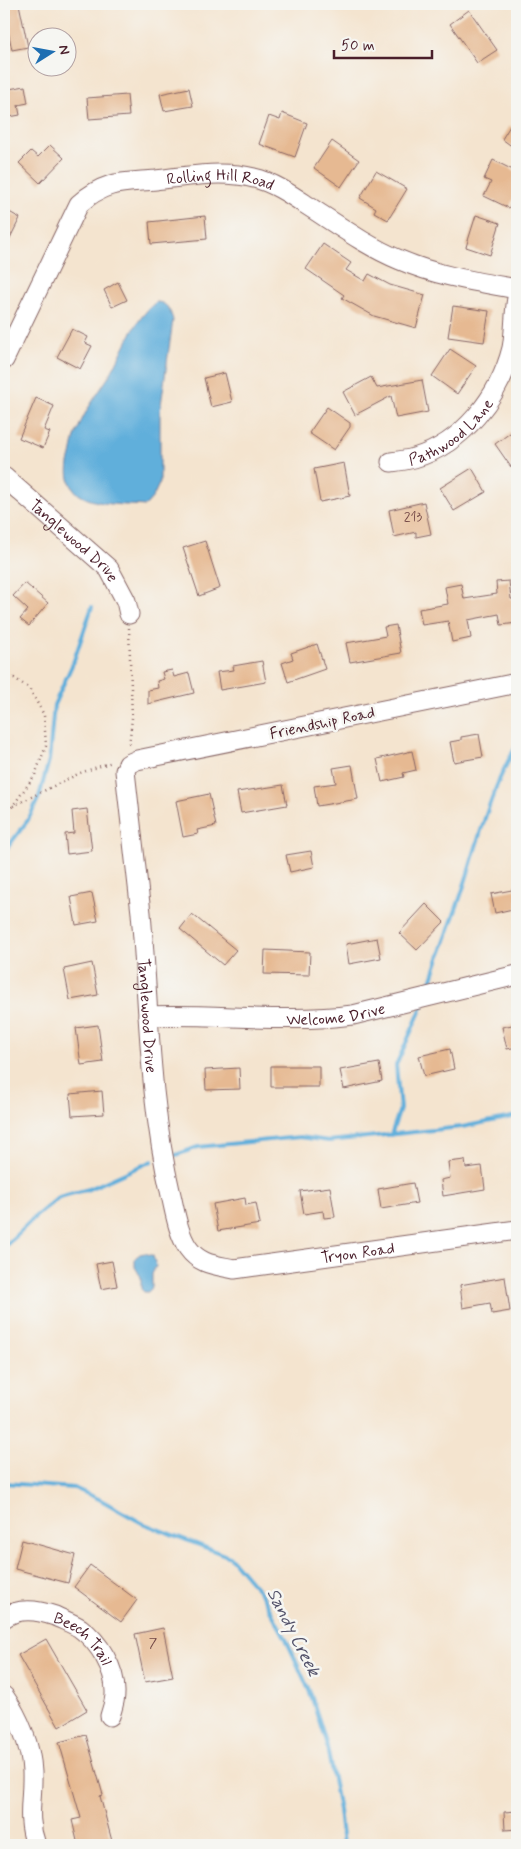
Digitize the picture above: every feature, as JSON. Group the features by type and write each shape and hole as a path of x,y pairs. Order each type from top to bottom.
{"street":[{"name":"Rolling Hill Road","path":"4,360 79,204 91,193 111,184 130,181 221,174 255,178 284,191 399,260 452,276 517,289"},
{"name":"Pathwood Lane","path":"391,462 415,458 438,447 470,424 490,400 512,347 517,298"},
{"name":"Tanglewood Drive","path":"4,477 109,569 126,601 129,614"},
{"name":"Friendship Road","path":"128,764 137,760 517,683"},
{"name":"Tanglewood Drive","path":"128,764 125,770 140,912 154,1085 162,1150 168,1184 180,1231 187,1246 200,1261"},
{"name":"Welcome Drive","path":"148,1016 183,1014 310,1018 338,1017 517,976"},
{"name":"Tryon Road","path":"200,1261 234,1269 517,1230"},
{"name":"Beech Trail","path":"4,1618 22,1610 48,1613 79,1628 96,1641 108,1663 114,1682 115,1694 110,1716"},
{"path":"4,1696 21,1727 31,1761 32,1786 29,1808 32,1834 36,1845"}],"path":[{"path":"13,806 96,767 113,761 128,764 132,718 129,614"},
{"path":"4,680 14,678 30,688 44,715 46,746 35,775 4,818"}],"water":[{"path":"156,302 163,303 168,307 173,320 160,412 160,482 153,497 145,506 96,502 79,494 73,488 68,476 69,463 76,435 81,421 111,373 135,326"},
{"path":"145,1253 153,1256 156,1266 152,1274 152,1288 148,1292 144,1292 141,1289 141,1277 135,1267 135,1258"}],"building":[{"path":"4,4 19,4 28,47 12,50 6,21 4,21"},
{"path":"469,10 497,50 477,63 450,24"},
{"path":"25,86 28,103 18,105 20,115 4,118 4,90"},
{"path":"189,88 193,106 164,111 160,94"},
{"path":"127,95 129,116 89,119 87,98"},
{"path":"282,113 307,123 295,157 259,144 269,116 280,120"},
{"path":"510,126 517,130 517,150 502,139"},
{"path":"332,141 359,160 341,187 314,168"},
{"path":"50,145 64,158 40,183 19,163 31,151 38,157"},
{"path":"493,160 517,172 517,191 509,208 484,196 491,182 484,179"},
{"path":"376,171 407,189 388,220 374,212 376,208 360,198"},
{"path":"4,209 20,218 4,250"},
{"path":"476,215 500,223 490,255 466,247"},
{"path":"205,216 207,239 151,244 149,222"},
{"path":"323,244 351,263 346,270 365,281 369,274 390,285 425,295 416,328 374,316 342,298 344,295 306,269"},
{"path":"118,282 127,300 112,307 104,290"},
{"path":"453,306 489,311 484,342 448,337"},
{"path":"72,329 88,337 85,343 92,346 80,369 57,357"},
{"path":"450,349 476,366 457,394 432,376"},
{"path":"225,373 232,402 211,407 204,378"},
{"path":"371,377 377,388 422,380 428,412 396,418 391,396 355,415 343,392"},
{"path":"36,398 54,406 44,430 50,432 43,448 19,438"},
{"path":"327,407 350,423 350,427 334,450 309,433"},
{"path":"517,428 517,463 511,467 495,444"},
{"path":"344,463 350,496 320,502 314,469"},
{"path":"472,468 486,492 454,511 440,488"},
{"path":"424,502 431,534 416,537 416,532 394,537 389,510"},
{"path":"205,541 220,588 199,596 183,548"},
{"path":"509,581 511,599 517,599 517,623 501,625 499,614 468,620 471,638 452,642 448,621 422,625 419,609 448,604 445,587 461,584 464,599 497,594 496,582"},
{"path":"25,583 48,603 29,626 20,619 28,610 13,596"},
{"path":"396,625 401,653 350,662 346,643 386,636 384,627"},
{"path":"317,644 325,669 288,682 282,663 293,659 291,653"},
{"path":"262,661 266,682 220,690 217,672 234,670 233,666"},
{"path":"172,670 174,677 189,673 194,693 148,704 148,690 158,688 157,681 164,679 162,672"},
{"path":"479,734 483,757 454,762 450,742 461,740 461,737"},
{"path":"412,751 416,770 403,773 404,777 382,782 377,759"},
{"path":"352,765 358,799 317,806 314,786 336,783 333,768"},
{"path":"283,785 287,805 241,813 237,792"},
{"path":"209,794 216,826 197,830 198,834 183,837 176,801"},
{"path":"87,809 92,851 67,854 65,834 74,833 72,811"},
{"path":"311,851 314,867 290,872 286,855"},
{"path":"517,889 517,908 495,913 491,894"},
{"path":"92,893 98,921 76,925 71,897"},
{"path":"426,904 444,922 417,950 399,933"},
{"path":"192,914 236,950 223,965 180,929"},
{"path":"377,938 381,958 349,964 346,944"},
{"path":"265,950 310,952 309,975 264,974"},
{"path":"92,963 98,995 70,1000 64,969"},
{"path":"517,1024 517,1047 507,1049 502,1027"},
{"path":"98,1025 103,1062 81,1065 76,1028"},
{"path":"450,1049 454,1069 424,1076 419,1056"},
{"path":"379,1063 382,1081 344,1089 340,1070"},
{"path":"271,1066 319,1066 319,1087 271,1087"},
{"path":"239,1068 240,1089 206,1090 205,1070"},
{"path":"102,1091 104,1114 72,1116 70,1094"},
{"path":"465,1160 466,1168 482,1166 485,1189 443,1196 441,1180 450,1178 448,1162"},
{"path":"413,1183 417,1203 381,1209 378,1189"},
{"path":"330,1187 335,1217 324,1218 323,1211 304,1214 300,1191"},
{"path":"245,1198 246,1205 256,1203 260,1224 218,1231 213,1204"},
{"path":"112,1261 117,1286 101,1289 96,1264"},
{"path":"505,1277 510,1311 492,1314 490,1303 463,1308 460,1285"},
{"path":"22,1540 75,1555 68,1583 15,1569"},
{"path":"90,1565 137,1600 121,1622 74,1587"},
{"path":"163,1628 173,1677 145,1682 135,1634"},
{"path":"46,1639 87,1710 59,1727 18,1655"},
{"path":"86,1735 103,1795 100,1796 113,1845 78,1845 72,1820 81,1818 59,1742"},
{"path":"517,1811 517,1829 505,1830 504,1812"}],"waterway":[{"path":"4,852 28,820 39,797 49,760 54,705 73,663 92,607"},
{"path":"428,991 484,820 498,782 517,745"},
{"path":"391,1135 400,1109 396,1065 423,1005"},
{"path":"176,1155 198,1147 300,1137 329,1141 462,1127 517,1116"},
{"path":"4,1247 59,1197 89,1189 152,1161"},
{"name":"Sandy Creek","path":"4,1483 74,1488 99,1499 142,1523 230,1557 262,1595 286,1639 311,1695 326,1742 339,1810 343,1845"}]}
